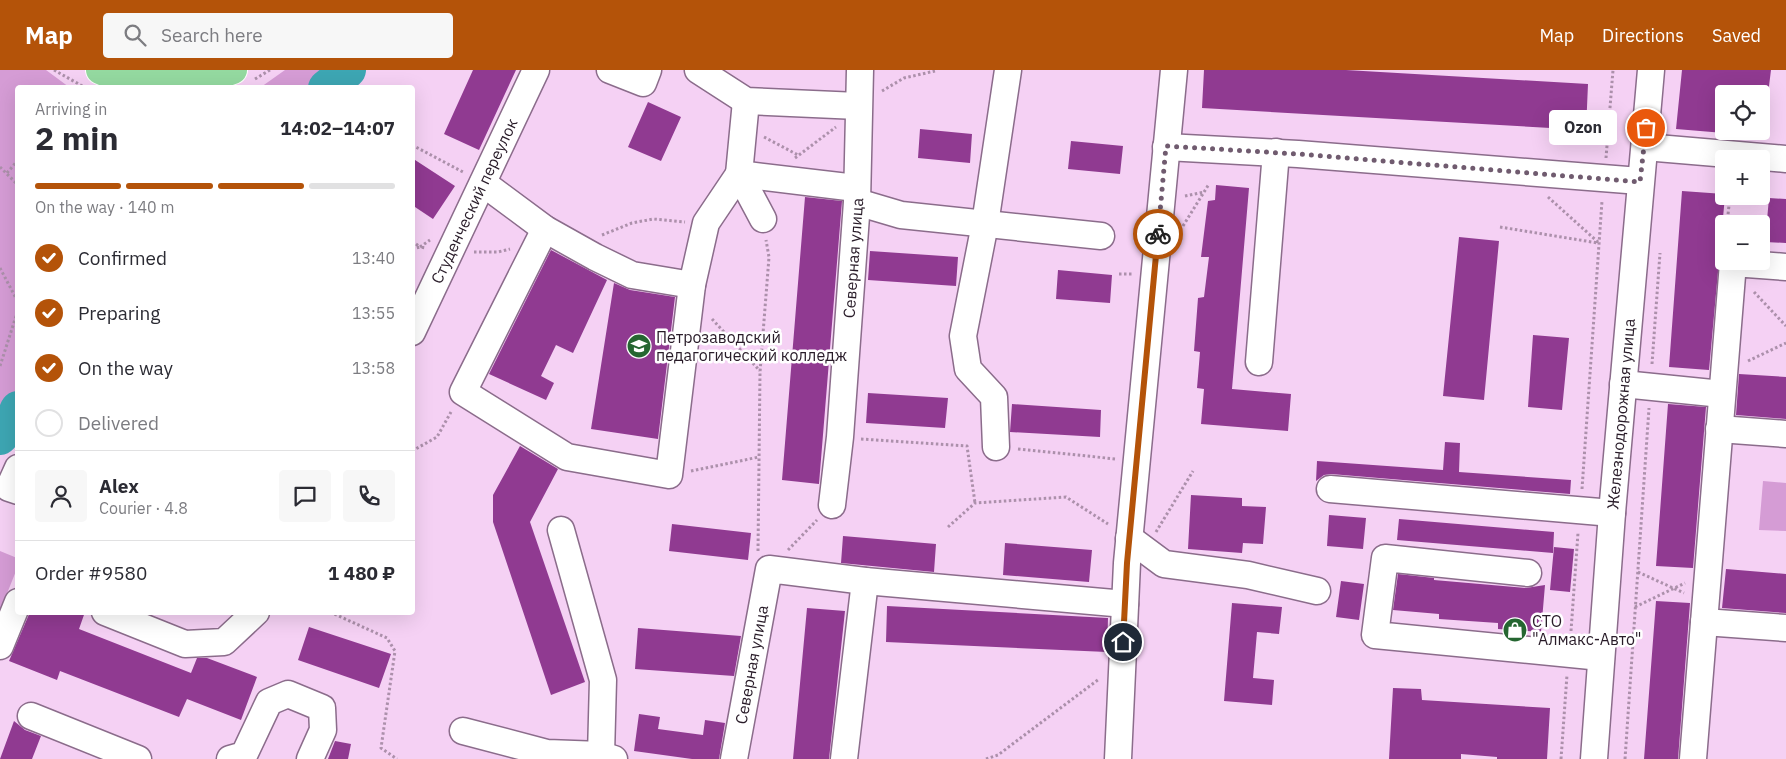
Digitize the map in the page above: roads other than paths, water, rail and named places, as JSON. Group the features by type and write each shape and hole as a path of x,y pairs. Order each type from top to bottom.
{"main road":[{"path":"100,70 125,79 168,84 190,82 233,70"}],"street":[{"name":"Студенческий переулок","path":"415,325 536,70"},
{"path":"610,70 643,83 648,70"},
{"path":"698,70 746,101 858,106"},
{"name":"Северная улица","path":"832,505 840,437 856,195 860,70"},
{"path":"996,447 994,397 968,369 963,336 984,224 1008,70"},
{"path":"1118,759 1129,538 1138,461 1174,70"},
{"name":"Железнодорожная улица","path":"1594,759 1612,513 1651,70"},
{"path":"543,233 463,392 567,457 668,475 692,285 706,223 740,174 746,101"},
{"path":"1166,146 1276,152 1640,182"},
{"path":"1645,147 1786,158"},
{"path":"1259,362 1276,152"},
{"path":"740,174 856,195 901,215 1101,236"},
{"path":"740,174 763,219"},
{"path":"483,183 543,233 572,244 632,275 692,285"},
{"path":"1693,759 1733,263 1786,267"},
{"path":"1623,384 1650,388 1723,383"},
{"path":"1719,429 1786,434"},
{"path":"15,475 9,488 15,491"},
{"path":"1330,490 1580,512 1612,513"},
{"path":"463,731 547,753 607,757 603,680 562,530"},
{"path":"1129,538 1164,564 1248,575 1317,591"},
{"path":"1528,573 1385,558 1375,635 1601,657"},
{"name":"Северная улица","path":"734,759 769,569 865,581"},
{"path":"844,759 865,581 1125,604"},
{"path":"0,646 15,609"},
{"path":"1705,613 1786,628"},
{"path":"112,615 184,644 224,642 253,615"},
{"path":"230,759 244,755 269,702 288,694 322,708 323,730 310,759"},
{"path":"31,716 138,759"}],"waterway":[{"path":"330,85 348,70"},
{"path":"0,437 10,426 15,415"}],"place":[{"name":"Ozon","path":"1646,128"},
{"name":"Петрозаводский педагогический колледж","path":"639,346"},
{"name":"СТО \"Алмакс-Авто\"","path":"1515,630"}]}
